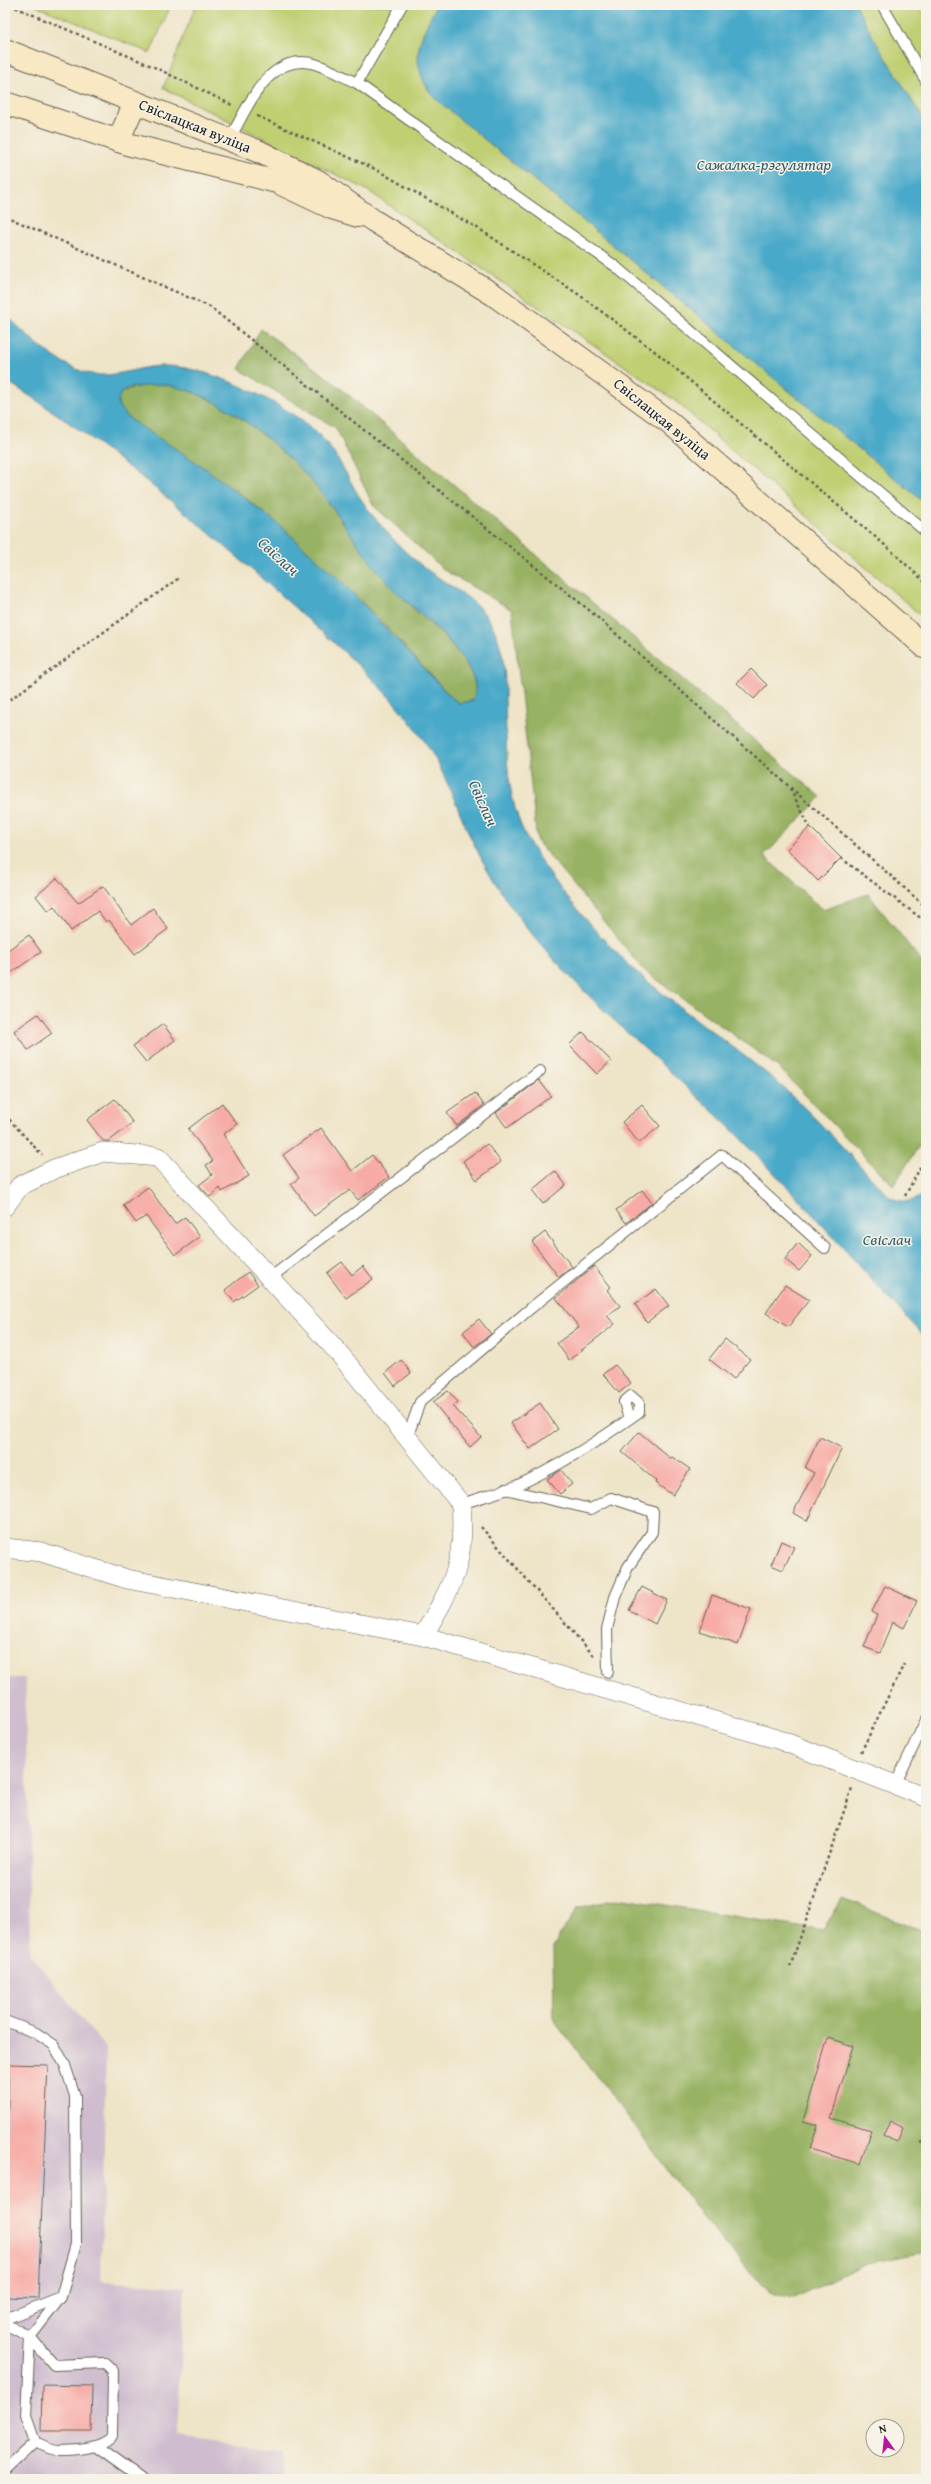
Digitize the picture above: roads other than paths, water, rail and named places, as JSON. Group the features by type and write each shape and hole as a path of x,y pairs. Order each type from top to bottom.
{"main road":[{"name":"Свіслацкая вуліца","path":"5,50 260,152 318,182 374,221 494,295 589,362 669,422 926,648"},
{"path":"118,141 135,103"},
{"name":"Свіслацкая вуліца","path":"5,104 118,141 277,182 332,208 374,221"}],"street":[{"path":"5,1206 20,1186 54,1169 103,1152 158,1157 338,1352 461,1504 463,1531 460,1560 447,1595 423,1636"},
{"path":"5,1548 41,1552 127,1579 423,1636 780,1740 926,1797"}],"lane":[{"path":"357,83 402,5"},
{"path":"882,5 926,81"},
{"path":"230,140 245,112 270,74 284,66 300,62 315,64 357,83 615,266 926,532"},
{"path":"270,1278 540,1071"},
{"path":"407,1438 420,1402 537,1303 722,1155 825,1248"},
{"path":"461,1504 505,1489 572,1458 629,1419"},
{"path":"505,1489 591,1509 611,1498 653,1512 652,1532 628,1567 615,1597 607,1629 608,1672"},
{"path":"895,1785 926,1720"},
{"path":"5,2021 36,2033 54,2045 65,2066 75,2096 76,2244 61,2297 30,2336 26,2416 35,2442"},
{"path":"5,2319 61,2297"},
{"path":"5,2324 30,2336 54,2365 105,2363 113,2371 112,2436 109,2441 95,2446 58,2450 35,2442"},
{"path":"5,2470 35,2442"},
{"path":"95,2446 141,2479"}],"water":[{"name":"Сажалка-рэгулятар","path":"437,5 856,5 873,37 926,123 926,504 432,96 420,71 418,50 425,29"},
{"name":"Свіслач","path":"5,314 53,356 76,369 96,375 114,374 160,366 178,367 199,371 221,378 244,388 287,410 304,422 325,441 336,456 363,502 387,532 417,562 477,605 484,613 496,633 502,652 504,665 508,773 515,809 530,844 569,899 599,935 648,982 756,1065 787,1091 817,1120 890,1197 900,1201 909,1201 918,1198 926,1192 926,1338 758,1156 589,996 533,935 512,908 485,866 443,774 430,750 408,719 376,683 341,649 253,570 185,512 115,456 42,404 5,380","holes":["161,384 202,396 239,416 270,441 301,470 322,494 387,582 445,636 453,646 468,667 473,678 475,690 472,701 459,703 452,698 343,583 276,522 205,468 131,420 119,407 118,400 121,393 128,388"]}]}
